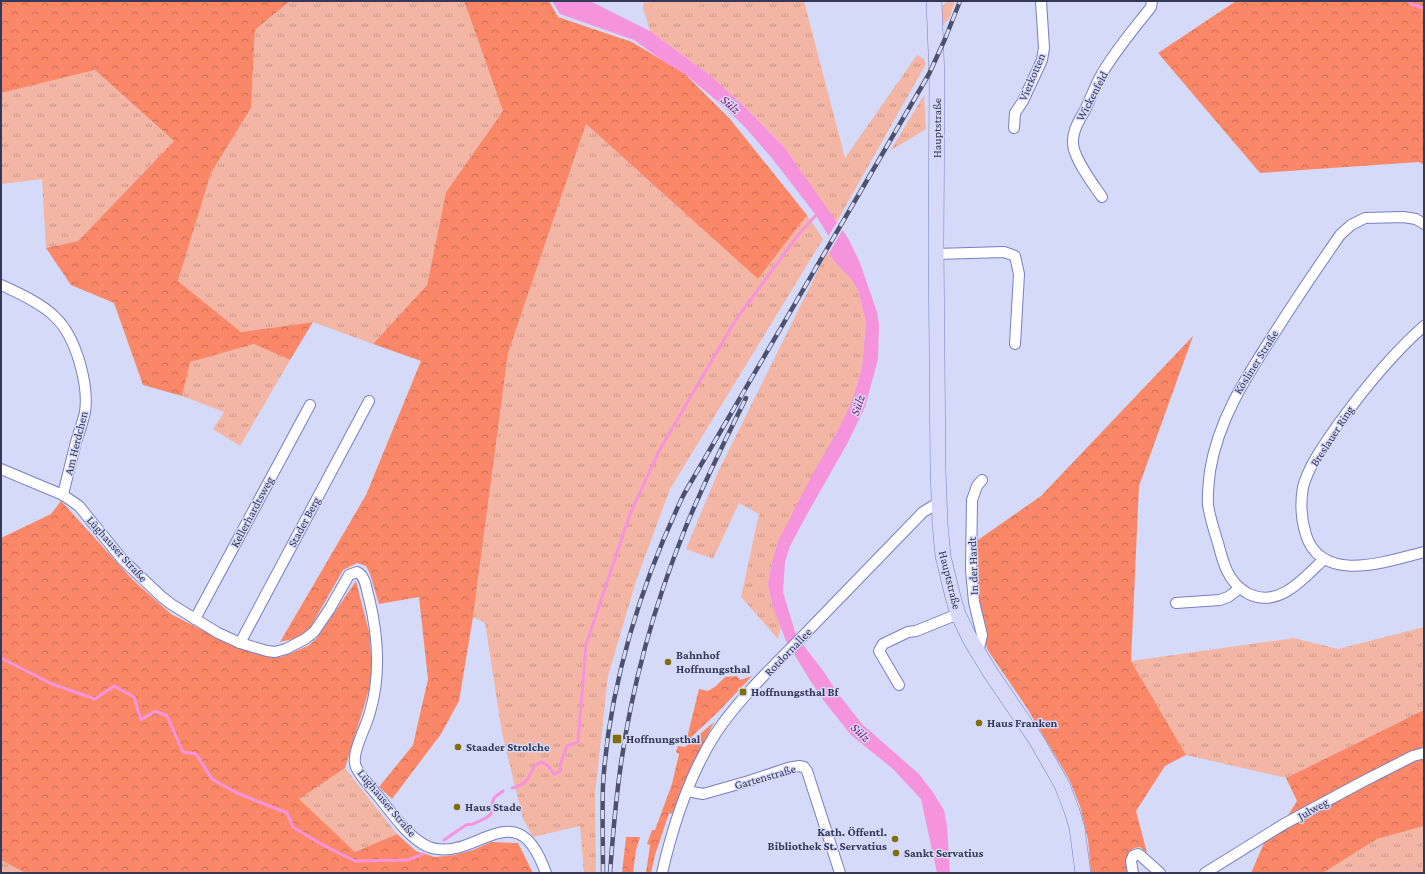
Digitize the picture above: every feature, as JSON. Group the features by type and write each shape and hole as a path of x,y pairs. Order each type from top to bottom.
{"main road":[{"name":"Hauptstraße","path":"934,1 937,78 936,254 938,503 943,556 958,614 970,639 1037,741 1062,785 1072,810 1077,828 1083,873"}],"street":[{"name":"Vierkotten","path":"1014,128 1015,114 1023,101 1042,60 1044,48 1041,1"},
{"name":"Wickenfeld","path":"1102,197 1075,154 1073,136 1077,121 1085,109 1099,78 1129,35 1151,7 1152,1"},
{"name":"Kösliner Straße","path":"1324,559 1296,586 1289,591 1274,597 1252,595 1240,588 1231,580 1225,568 1208,504 1208,486 1214,451 1232,402 1271,339 1340,235 1350,225 1366,218 1403,217 1416,219 1424,224"},
{"path":"936,254 1004,252 1015,256 1019,274 1015,344"},
{"name":"Am Herdchen","path":"1,285 30,300 56,318 68,333 82,372 86,392 85,412 63,495"},
{"name":"Breslauer Ring","path":"1424,326 1396,354 1352,404 1328,438 1309,471 1302,496 1301,507 1309,544 1324,559 1338,564 1356,567 1424,552"},
{"name":"Stader Berg","path":"240,643 369,401"},
{"name":"Kellerhardtsweg","path":"195,619 310,405"},
{"name":"Lüghauser Straße","path":"1,469 63,495 79,506 122,559 162,597 184,613 240,643 267,652 275,652 286,649 305,639 314,632 349,576 357,572 361,574 364,578 377,640 377,672 376,690 370,713 354,757 356,766 365,780 398,821 421,843 437,849 455,849 503,832 514,832 520,834 532,846 546,873"},
{"name":"In der Hardt","path":"978,653 982,635 974,602 971,570 972,500 977,486 982,480"},
{"name":"Rotdornallee","path":"662,873 670,840 687,790 704,754 726,719 922,512 938,503"},
{"path":"1176,603 1220,600 1228,597 1240,588"},
{"path":"899,685 879,651 883,644 908,632 916,631 958,614"},
{"name":"Julweg","path":"1205,873 1284,824 1413,756 1424,753"},
{"name":"Gartenstraße","path":"687,790 703,794 788,768 799,766 804,767 808,774 840,873"},
{"path":"1134,873 1131,861 1133,856 1138,854 1160,873"}],"green space":[{"path":"1,1 290,1 255,30 251,108 211,173 178,281 241,332 313,322 290,360 254,344 190,362 182,396 143,385 114,303 71,285 46,248 78,241 174,141 95,70 1,93"},
{"path":"290,1 464,1 503,111 446,192 427,285 373,344 313,322 241,332 178,281 211,173 251,108 255,30"},
{"path":"464,1 549,1 558,17 632,42 685,74 730,119 807,215 758,279 586,124 508,353 473,617 459,701 441,734 392,799 379,787 413,745 428,679 419,597 379,604 366,566 357,563 343,570 310,628 297,638 280,642 366,495 421,361 373,344 427,285 446,192 503,111"},
{"path":"644,1 655,9 704,4 709,1 804,1 845,158 917,55 924,59 926,64 836,223 784,147 747,109 712,77 650,31 643,9"},
{"path":"646,1 709,1 690,10 669,13 656,10"},
{"path":"947,1 955,1 949,19 942,26 941,9"},
{"path":"1236,1 1424,1 1424,165 1419,162 1260,173 1158,53"},
{"path":"95,70 174,141 78,241 46,248 42,179 1,184 1,93"},
{"path":"924,95 926,129 890,151"},
{"path":"586,124 758,279 807,215 823,239 670,489 636,581 608,676 595,794 596,873 584,873 580,826 533,837 523,819 502,733 485,623 473,617 508,353"},
{"path":"828,250 832,259 852,280 858,291 866,322 862,367 852,401 838,430 778,541 768,584 772,605 781,626 778,639 741,597 759,514 739,503 713,559 686,549 718,472"},
{"path":"1193,336 1139,486 1131,661 1186,755 1165,766 1136,811 1147,853 1140,847 1132,850 1127,860 1128,873 1091,873 1088,840 1080,806 1069,779 1027,708 987,649 976,591 975,542 1041,496"},
{"path":"254,344 290,360 240,446 213,429 224,412 182,396 189,362"},
{"path":"61,501 133,580 171,614 231,645 259,655 281,657 308,646 317,638 356,581 370,636 372,680 345,768 299,799 355,852 397,834 416,851 435,857 454,855 473,850 491,842 518,843 533,873 25,873 1,860 1,538 51,514"},
{"path":"1424,627 1424,710 1286,778 1186,755 1131,661 1294,638 1338,649"},
{"path":"737,676 740,680 752,676 719,711 686,742 699,689 708,691 716,686 725,677"},
{"path":"1424,710 1424,747 1388,763 1285,820 1297,801 1286,778"},
{"path":"714,722 691,769 672,814 669,813 655,855 651,873 646,873 650,845 647,844 652,830 655,830 672,784 679,754 676,752 678,746 685,747"},
{"path":"1424,756 1424,826 1377,839 1323,873 1251,873 1265,841 1344,795 1415,759"},
{"path":"345,768 397,834 355,852 298,799"},
{"path":"1424,826 1424,873 1323,873 1377,839"},
{"path":"626,837 640,837 636,850 633,873 622,873"},
{"path":"1,860 25,873 1,873"}],"water":[{"name":"Sülz","path":"552,1 590,1 650,31 712,77 747,109 784,147 848,238 860,263 877,312 879,325 878,359 865,407 847,444 790,546 785,562 783,592 795,632 836,691 862,724 919,774 944,810 947,826 950,873 937,873 921,799 893,769 851,735 824,701 810,680 786,641 772,605 768,584 778,541 852,401 862,367 866,322 858,291 852,280 832,259 828,250 828,235 815,214 771,157 744,126 723,106 685,74 669,65 634,40 560,14"}],"pier":[{"path":"837,222 843,229 829,253 826,251 826,240"}],"waterway":[{"path":"1409,1 1411,4 1424,8"},
{"path":"512,788 520,786 524,783 533,768 542,762 548,766 554,774 561,771 560,765 567,746 578,742 586,645 630,514 660,449 735,321 798,235 818,213"},
{"path":"1,658 52,684 95,699 114,686 134,697 141,720 155,711 167,716 183,752 196,754 212,779 237,793 287,813 293,827 321,844 355,861 408,860 423,854"},
{"path":"444,840 466,825 473,824 491,814 493,800 503,791"}],"railway":[{"path":"603,873 603,785 606,748 612,710 620,673 641,599 668,528 684,494 929,74 960,1"},
{"path":"610,873 621,761 634,693 651,626 661,593 692,512 746,398"}],"place":[{"name":"Bahnhof Hoffnungsthal","path":"668,662"},
{"name":"Hoffnungsthal Bf","path":"743,692"},
{"name":"Haus Franken","path":"979,723"},
{"name":"Hoffnungsthal","path":"617,739"},
{"name":"Staader Strolche","path":"458,747"},
{"name":"Haus Stade","path":"457,807"},
{"name":"Kath. Öffentl. Bibliothek St. Servatius","path":"895,839"},
{"name":"Sankt Servatius","path":"896,853"}]}
